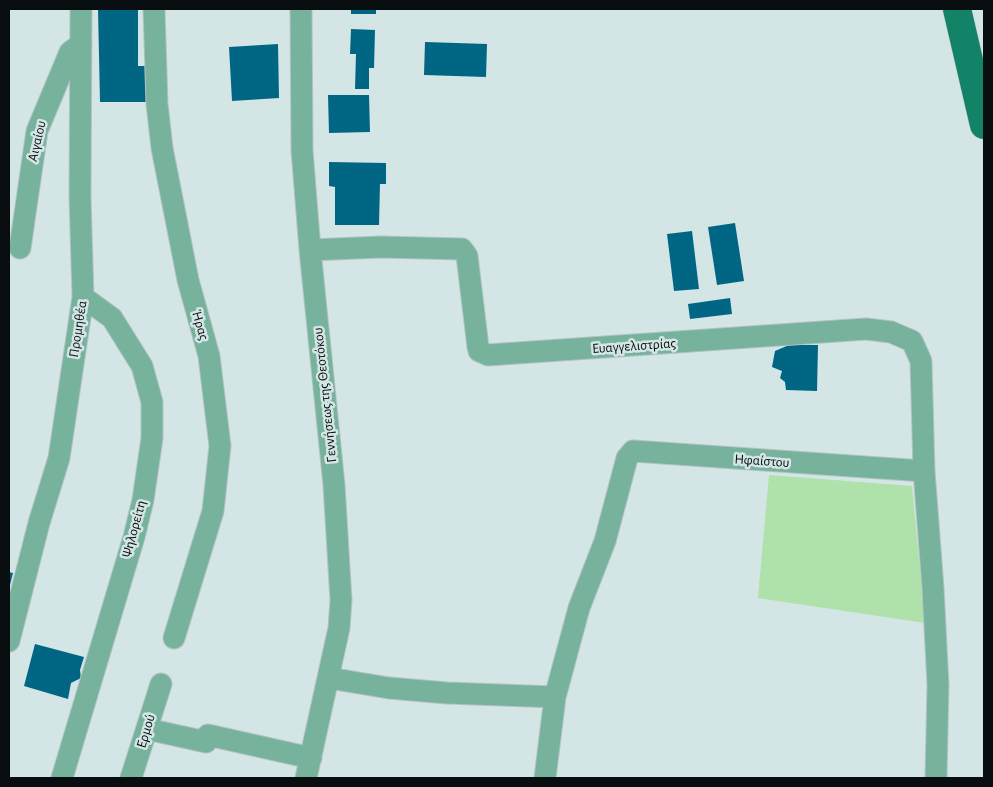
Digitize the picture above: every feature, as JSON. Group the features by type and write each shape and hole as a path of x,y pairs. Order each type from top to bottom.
{"main road":[{"path":"957,9 984,125"}],"street":[{"name":"Προμηθέα","path":"9,641 39,524 59,458 83,297 80,198 81,9"},
{"name":"Ήρας","path":"154,9 156,87 162,148 188,280 209,356 220,446 213,511 174,638"},
{"name":"Γεννήσεως της Θεοτόκου","path":"301,9 302,150 330,447 342,600 339,628 309,768"},
{"name":"Αιγαίου","path":"20,248 37,131 70,52 81,44"},
{"name":"Ευαγγελιστρίας","path":"310,250 381,247 462,249 467,256 478,347 480,351 488,355 866,329 878,329 903,336 912,341 918,350 921,361 924,471"},
{"name":"Ψηλορείτη","path":"62,778 134,537 143,500 152,430 152,402 142,366 112,318 83,297"},
{"name":"Ηφαίστου","path":"545,778 555,696 579,608 605,541 627,458 633,451 924,471"},
{"path":"924,471 938,685 936,778"},
{"path":"329,678 389,688 447,694 555,696"},
{"name":"Ερμού","path":"131,778 160,684"},
{"path":"147,729 206,742 208,735 309,768"}],"green space":[{"path":"769,475 912,486 925,623 758,598"}],"building":[{"path":"98,9 138,10 138,66 147,66 147,102 100,102"},
{"path":"351,9 376,9 376,14 351,14"},
{"path":"351,29 375,30 374,68 369,68 369,89 355,89 356,54 350,54"},
{"path":"425,42 487,44 486,77 424,75"},
{"path":"278,44 279,98 232,101 229,47"},
{"path":"328,95 369,95 370,132 329,133"},
{"path":"329,162 386,163 386,184 380,184 379,225 335,225 335,187 329,186"},
{"path":"735,223 744,281 717,285 708,227"},
{"path":"692,231 699,289 674,291 667,234"},
{"path":"730,298 732,314 690,319 688,304"},
{"path":"789,345 818,345 817,391 786,390 785,382 780,378 782,371 772,367 775,351"},
{"path":"9,572 13,573 9,589"},
{"path":"35,644 84,657 80,670 81,678 71,683 68,699 24,686"}]}
